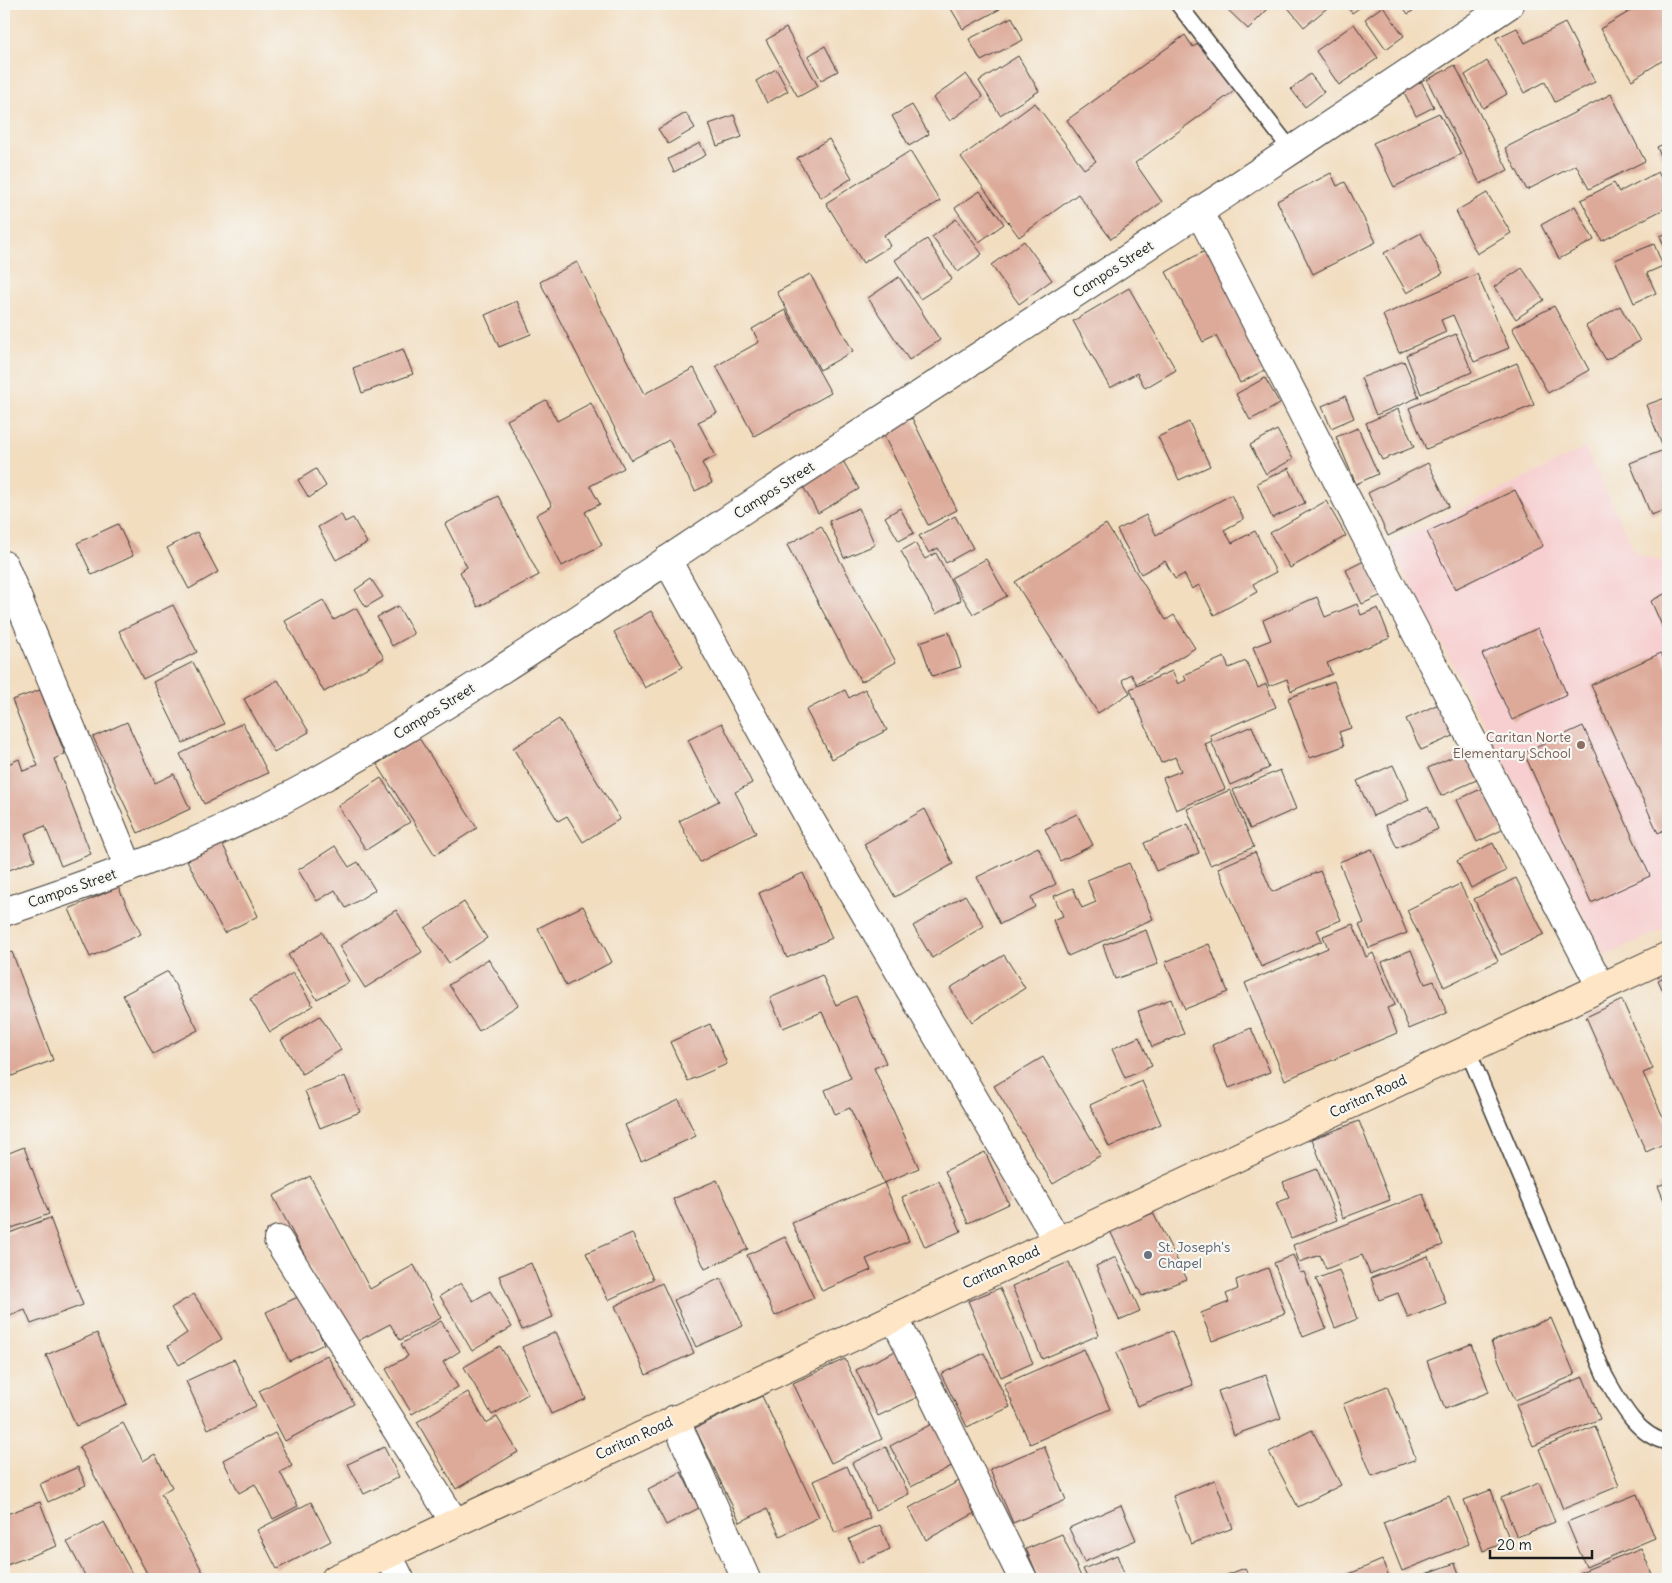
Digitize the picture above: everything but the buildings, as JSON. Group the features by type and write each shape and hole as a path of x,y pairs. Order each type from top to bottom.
{"main road":[{"name":"Caritan Road","path":"335,1579 388,1556 675,1419 1668,956"}],"street":[{"name":"Campos Street","path":"4,912 95,882 214,833 304,788 438,711 1200,212 1510,4"},
{"path":"1200,212 1376,556 1601,987"},
{"path":"667,560 811,822 1057,1240"},
{"path":"4,565 128,868"},
{"path":"278,1240 455,1523"},
{"path":"894,1317 1023,1579"},
{"path":"675,1419 746,1579"},
{"path":"388,1556 400,1579"}],"lane":[{"path":"1178,4 1292,151"},
{"path":"1467,1050 1605,1376 1622,1405 1640,1427 1659,1440 1668,1442"}],"shaded area":[{"name":"Caritan Norte Elementary School","path":"1585,448 1636,554 1668,563 1668,927 1605,956 1390,544"}],"place":[{"name":"Caritan Norte Elementary School","path":"1581,745"},
{"name":"St. Joseph's Chapel","path":"1148,1255"}]}
